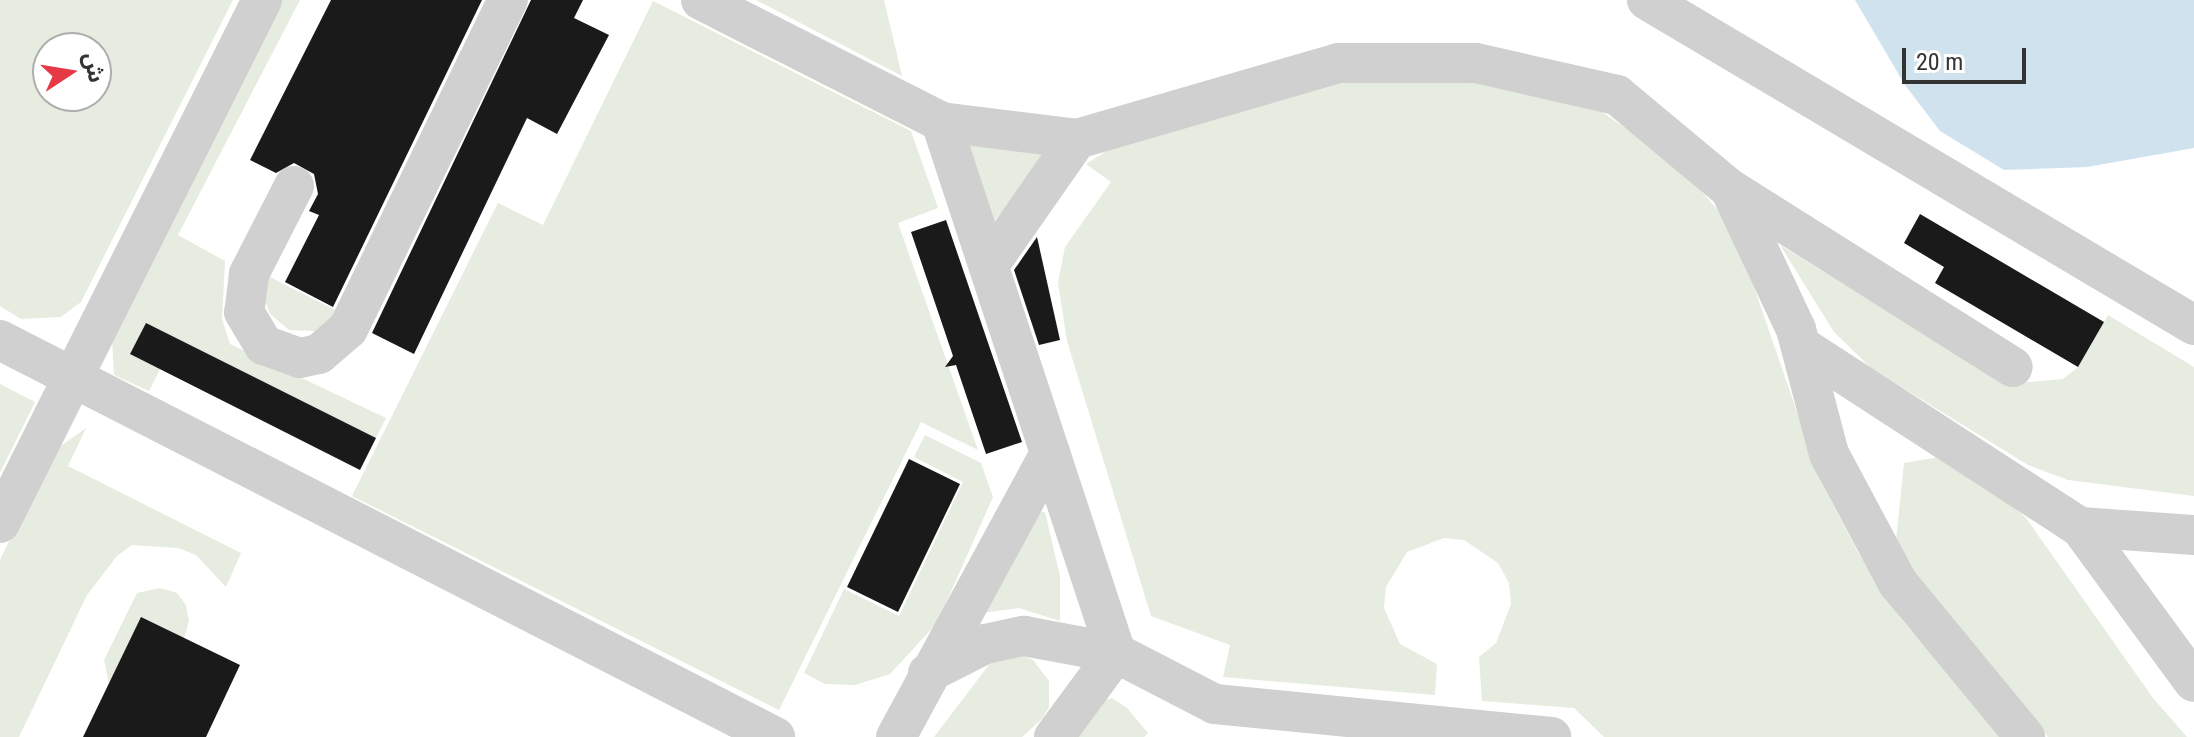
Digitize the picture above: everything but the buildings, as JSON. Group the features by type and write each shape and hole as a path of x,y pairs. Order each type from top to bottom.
{"lane":[{"path":"0,523 262,0"},
{"path":"294,186 249,274 243,303 251,330 264,345 300,358 319,354 348,329 508,0"},
{"path":"701,0 941,122 1077,139 1338,63 1476,63 1617,95 1730,189 2013,367"},
{"path":"1647,0 2194,325"},
{"path":"941,122 1116,653"},
{"path":"989,265 1077,139"},
{"path":"1730,189 1801,346 1829,454 1898,583 2025,737"},
{"path":"0,340 775,737"},
{"path":"1801,346 2080,527 2194,682"},
{"path":"896,737 1050,453"},
{"path":"2080,527 2194,535"},
{"path":"928,673 985,644 1024,636 1116,653 1215,704 1551,737"},
{"path":"1054,737 1116,653"}],"shaded area":[{"path":"0,0 233,0 81,302 61,317 21,319 0,306"},
{"path":"279,0 300,0 178,235 225,261 222,319 230,344 386,418 376,438 146,324 130,354 160,369 149,391 114,375 111,323"},
{"path":"756,0 884,0 902,76"},
{"path":"653,1 911,131 938,208 898,223 978,450 921,422 779,710 352,496 498,203 543,225"},
{"path":"1367,77 1455,77 1602,112 1677,163 1722,215 1754,287 1821,482 1859,554 1901,619 2002,737 1604,737 1574,708 1482,701 1479,657 1496,643 1511,604 1509,583 1498,563 1464,540 1444,538 1407,552 1386,587 1384,608 1400,644 1437,664 1435,695 1223,677 1230,645 1151,616 1067,341 1058,283 1065,247 1111,182 1086,164 1113,147 1239,103"},
{"path":"962,145 1052,151 991,225"},
{"path":"1780,245 1991,375 2029,382 2063,379 2078,367 2108,315 2194,367 2194,496 2068,480 2028,465 1872,369 1834,332"},
{"path":"268,276 339,312 315,331 289,330 270,314 265,301"},
{"path":"0,384 35,402 0,473"},
{"path":"86,428 68,466 241,553 226,587 196,555 178,548 132,545 117,556 87,595 19,737 0,737 0,560 51,453"},
{"path":"925,435 981,463 993,497 937,623 890,674 855,685 825,684 804,673 844,589 899,616 963,482 914,457"},
{"path":"1939,457 1987,483 2026,518 2153,698 2187,737 2048,737 1920,581 1896,541 1904,463"},
{"path":"1031,511 1045,512 1060,576 1060,621 1019,608 981,613"},
{"path":"160,588 177,593 186,605 189,621 184,638 109,684 104,660 137,593"},
{"path":"1021,655 1033,660 1049,681 1049,707 1042,719 1022,737 934,737 995,657"},
{"path":"1112,698 1127,708 1148,733 1144,737 1070,737 1092,704"}],"water":[{"path":"1855,0 2194,0 2194,148 2087,167 2004,170 1940,131 1905,85"}]}
